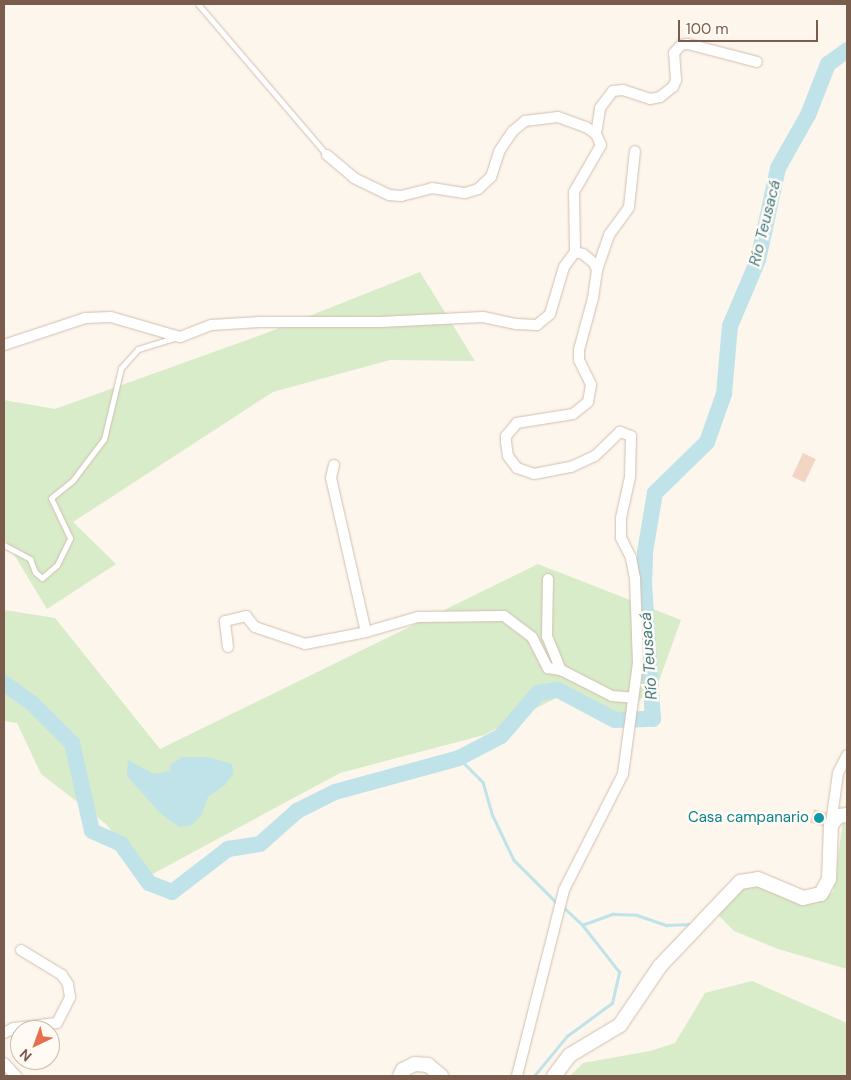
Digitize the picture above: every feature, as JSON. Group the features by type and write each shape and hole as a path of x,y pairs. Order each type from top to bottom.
{"street":[{"path":"4,345 85,318 110,317 180,337 211,324 260,322 380,322 483,317 516,324 537,325 550,314 564,267 575,252 574,192 598,154 601,145 596,134 600,108 613,91 623,90 650,99 660,97 674,87 674,53 681,45 688,44 756,62"},
{"path":"327,155 354,178 389,195 401,196 432,188 465,193 478,189 491,177 500,150 513,131 525,121 558,117 596,134"},
{"path":"517,1076 564,890 623,774 631,732 638,663 638,603 631,558 621,538 630,477 631,436 620,432 595,456 571,467 534,474 518,468 508,456 506,436 517,423 573,414 588,402 591,385 580,360 579,350 598,270 609,236 629,207 635,151"},
{"path":"575,252 588,256 598,270"},
{"path":"334,466 330,478 366,632"},
{"path":"548,579 547,636 561,670"},
{"path":"228,647 225,621 246,616 255,627 305,644 366,632 418,617 504,616 532,637 548,668 561,670 612,696 633,698"},
{"path":"554,1076 570,1055 620,1025 656,972 740,882 758,879 802,898 821,894 829,879 831,825 838,774 847,755"},
{"path":"831,825 838,816 847,815"},
{"path":"4,1033 14,1028 57,1023 70,997 68,984 62,975 21,950"},
{"path":"4,1064 16,1076"},
{"path":"400,1076 403,1070 415,1064 428,1065 441,1076"}],"lane":[{"path":"198,4 327,155"},
{"path":"4,545 30,558 35,572 42,578 58,565 70,538 51,498 73,480 104,439 121,368 138,349 180,337"}],"green space":[{"path":"420,272 475,361 390,360 273,392 73,522 116,564 47,609 4,538 4,400 55,409 264,334"},
{"path":"538,564 681,620 659,681 616,724 560,696 484,735 340,773 147,877 106,824 41,774 17,723 4,721 4,610 55,618 160,749"},
{"path":"847,793 847,969 778,949 734,931 716,913 741,882 757,879 795,899 815,903 833,892"},
{"path":"752,981 847,1023 847,1076 570,1076 583,1063 650,1051 675,1043 705,993"}],"water":[{"path":"182,757 207,757 232,764 233,774 225,785 208,797 202,814 192,825 179,827 160,813 127,776 128,760 154,774 170,771 170,765"}],"building":[{"path":"803,453 816,459 805,482 792,477"},
{"name":"Casa campanario","path":"814,809 827,813 823,826 810,822"}],"waterway":[{"name":"Río Teusacá","path":"4,683 32,703 72,743 92,831 121,844 149,883 172,892 228,849 260,844 297,811 335,792 459,758 501,736 538,693 558,690 615,720 653,719 644,585 645,552 655,493 707,442 724,394 730,326 758,260 778,168 808,115 828,64 847,50"},
{"path":"459,758 483,782 493,816 514,860 558,904"},
{"path":"534,1076 567,1036 612,1003 619,972 582,925 563,907"},
{"path":"582,925 613,914 637,915 666,925 691,924"}],"place":[{"name":"Casa campanario","path":"819,818"}]}
